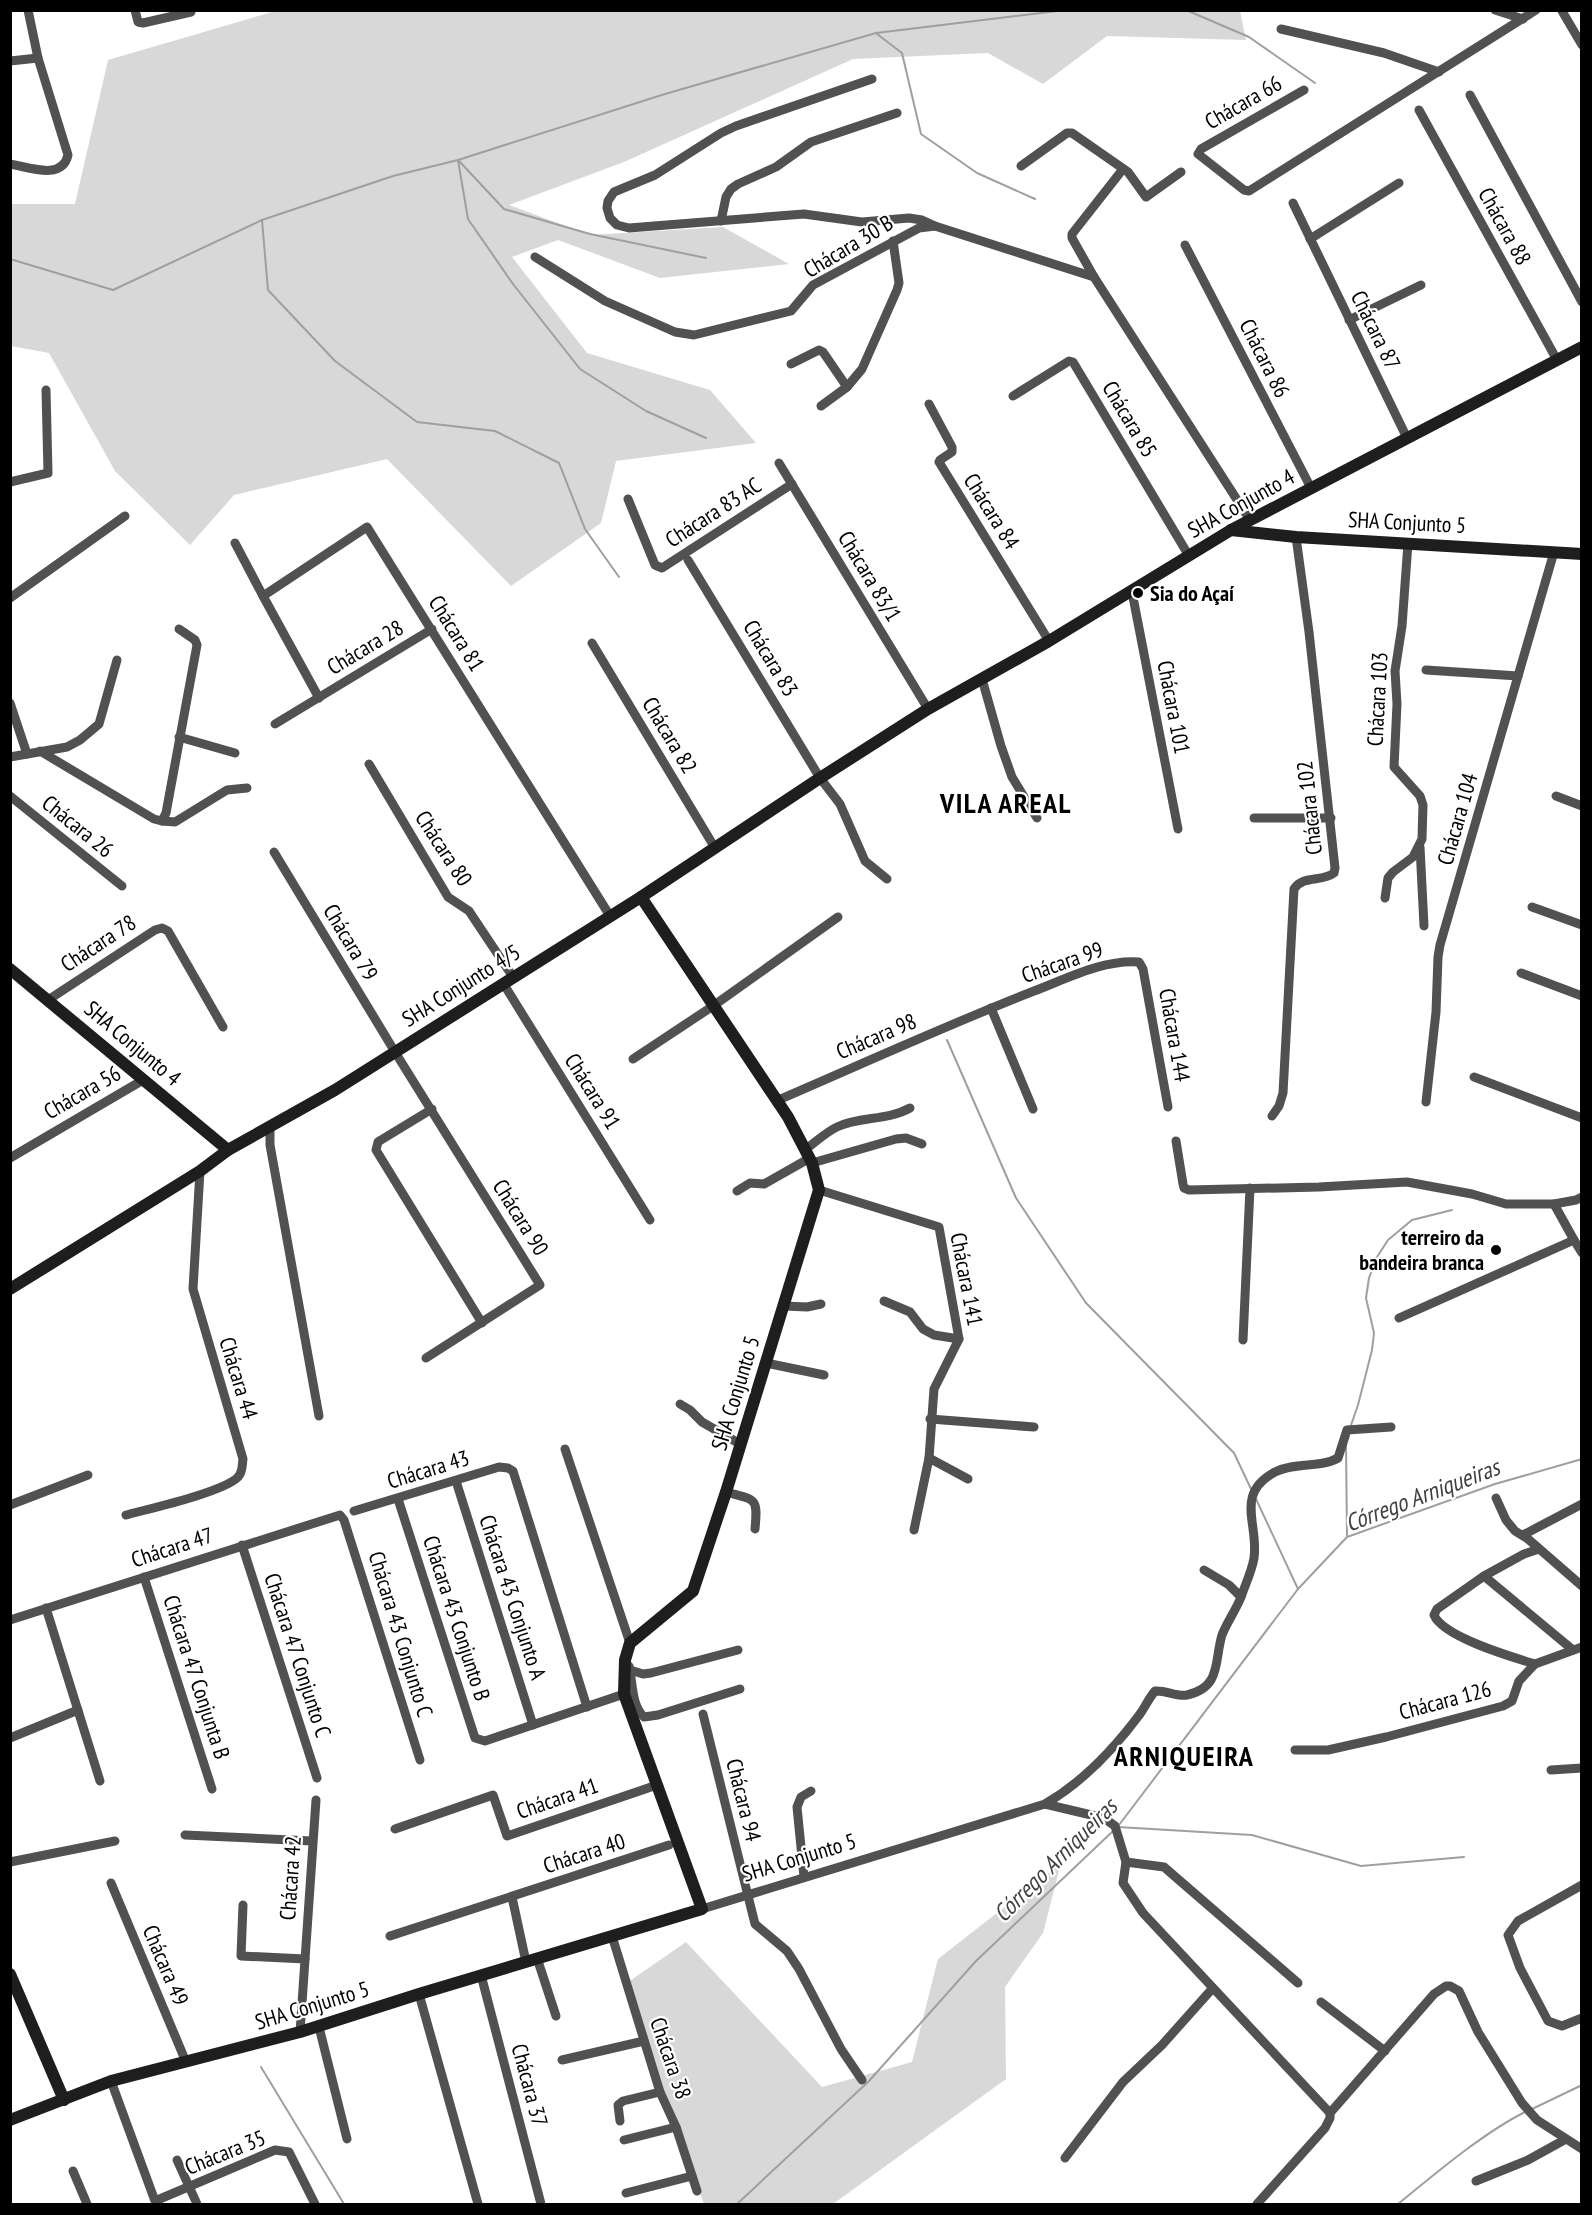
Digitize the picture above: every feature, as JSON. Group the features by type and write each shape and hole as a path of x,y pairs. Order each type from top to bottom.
{"street":[{"path":"10,164 47,171 59,169 67,163 68,155 38,58 28,10"},
{"path":"135,10 138,22 143,23 190,12"},
{"path":"1495,10 1523,19"},
{"path":"1281,29 1384,53 1439,72 1536,10"},
{"path":"1562,11 1581,45"},
{"path":"10,61 38,58"},
{"name":"Chácara 66","path":"1304,90 1198,152 1244,190 1250,190 1439,72"},
{"path":"872,80 721,133 655,175 614,192 608,201 607,208 610,218 617,225 629,228 813,214 862,222 909,218 922,220 1094,277"},
{"path":"1470,95 1581,302"},
{"name":"Chácara 88","path":"1419,111 1557,360"},
{"path":"721,221 726,197 730,189 738,184 776,167 811,142 897,113"},
{"path":"1021,166 1067,133 1072,133 1128,172 1146,197 1181,172"},
{"path":"1123,169 1071,236 1094,277 1250,520"},
{"path":"1310,239 1399,183"},
{"name":"Chácara 87","path":"1293,203 1407,438"},
{"name":"Chácara 30 B","path":"535,257 605,301 675,332 694,335 791,311 813,285 919,228 935,226"},
{"path":"821,406 847,387 862,369 897,290 899,283 893,241"},
{"name":"Chácara 86","path":"1185,245 1311,489"},
{"path":"1349,320 1421,285"},
{"name":"SHA Conjunto 4","path":"928,709 1049,641 1250,520 1581,347"},
{"path":"791,364 819,350 823,352 847,387"},
{"name":"Chácara 85","path":"1013,396 1069,361 1073,362 1189,556"},
{"path":"10,482 48,473 46,390"},
{"name":"Chácara 84","path":"928,404 952,447 952,452 939,462 1049,641"},
{"name":"Chácara 83/1","path":"779,463 928,709"},
{"name":"Chácara 83 AC","path":"628,499 655,565 662,568 792,484"},
{"path":"1264,513 1260,525 1265,535"},
{"path":"10,598 124,516"},
{"name":"Chácara 81","path":"263,596 367,528 610,916"},
{"name":"SHA Conjunto 5","path":"1231,531 1581,554"},
{"name":"Chácara 102","path":"1272,1116 1279,1106 1283,1093 1294,889 1301,882 1327,877 1334,873 1331,818 1296,537"},
{"path":"235,543 263,596"},
{"name":"Chácara 103","path":"1407,543 1402,626 1395,671 1397,704 1394,767 1420,796 1423,805 1420,847 1424,926"},
{"name":"Chácara 104","path":"1426,1102 1440,945 1554,552"},
{"name":"Chácara 83","path":"688,560 820,778 840,804 865,861 887,879"},
{"name":"Chácara 101","path":"1131,592 1178,829"},
{"name":"Chácara 28","path":"263,596 319,698"},
{"name":"Chácara 28","path":"275,724 432,629"},
{"path":"162,821 166,813 197,645 195,640 179,630"},
{"name":"Chácara 82","path":"592,643 714,848"},
{"path":"10,758 67,747 80,740 99,724 117,660"},
{"path":"1426,670 1518,676"},
{"path":"981,679 1012,777 1037,818"},
{"path":"10,703 27,754"},
{"name":"SHA Conjunto 4/5","path":"10,1289 200,1171 228,1150 335,1090 641,897 928,709"},
{"path":"179,737 235,753"},
{"path":"40,751 154,819 162,821 175,822 227,790 246,788"},
{"name":"Chácara 80","path":"369,764 447,897 469,910 508,980"},
{"name":"Chácara 26","path":"10,796 122,886"},
{"path":"1556,796 1581,806"},
{"path":"1254,818 1331,818"},
{"path":"1385,898 1388,878 1413,857 1420,847"},
{"name":"Chácara 79","path":"274,852 395,1052"},
{"path":"641,897 788,1117 809,1157 819,1190"},
{"path":"1532,907 1581,925"},
{"path":"633,1059 713,1006 838,916"},
{"name":"Chácara 78","path":"48,1000 155,930 162,928 168,931 223,1027"},
{"name":"Chácara 99","path":"991,1008 1094,969 1127,961 1139,962 1143,969"},
{"name":"SHA Conjunto 4","path":"10,969 228,1150"},
{"name":"Chácara 144","path":"1143,969 1168,1107"},
{"path":"1521,973 1581,996"},
{"name":"Chácara 91","path":"508,980 650,1220"},
{"path":"991,1008 1033,1109"},
{"name":"Chácara 98","path":"776,1101 991,1008"},
{"name":"Chácara 90","path":"395,1052 540,1285 426,1358"},
{"path":"1474,1077 1581,1118"},
{"name":"Chácara 56","path":"10,1158 144,1080"},
{"path":"737,1191 750,1183 764,1184 809,1157 838,1126 900,1114 910,1108"},
{"path":"432,1109 378,1142 376,1150 482,1323"},
{"path":"270,1128 270,1145 320,1416"},
{"path":"809,1157 896,1139 906,1138 922,1144"},
{"path":"1176,1141 1183,1184 1186,1189 1407,1182 1472,1194 1506,1204 1554,1204 1581,1197"},
{"name":"Chácara 44","path":"126,1515 193,1497 236,1479 242,1470 243,1459 193,1289 200,1171"},
{"path":"1243,1340 1250,1188"},
{"name":"SHA Conjunto 5","path":"630,1643 693,1591 726,1492 819,1190"},
{"name":"Chácara 141","path":"819,1190 939,1227 959,1339 934,1389 930,1419 929,1458 914,1530"},
{"path":"1554,1204 1581,1253"},
{"path":"1399,1318 1574,1240"},
{"path":"884,1302 910,1312 923,1329 934,1335 959,1339"},
{"path":"784,1306 821,1304"},
{"path":"766,1364 824,1375"},
{"path":"680,1404 702,1422 740,1444"},
{"path":"930,1419 1034,1427"},
{"path":"1045,1804 1071,1787 1112,1749 1139,1716 1155,1691 1188,1695 1198,1691 1211,1680 1216,1671 1222,1635 1241,1598 1254,1559 1250,1500 1260,1484 1275,1472 1297,1464 1332,1461 1338,1458 1347,1430 1391,1427"},
{"path":"565,1449 630,1643 624,1694 702,1909"},
{"path":"929,1458 968,1479"},
{"name":"Chácara 43","path":"354,1511 456,1482 499,1467 513,1471"},
{"name":"Chácara 43 Conjunto A","path":"513,1471 587,1707"},
{"path":"10,1505 88,1475"},
{"name":"Chácara 43 Conjunto A","path":"456,1482 533,1725"},
{"path":"726,1492 753,1501 757,1506 754,1530"},
{"path":"1496,1498 1506,1520 1515,1531 1581,1586"},
{"name":"Chácara 43 Conjunto B","path":"398,1499 475,1738 484,1742 533,1725"},
{"path":"1523,1536 1581,1504"},
{"name":"Chácara 47","path":"10,1620 336,1515 344,1520"},
{"name":"Chácara 43 Conjunto C","path":"344,1520 420,1760"},
{"name":"Chácara 47 Conjunto C","path":"242,1545 317,1778"},
{"path":"1539,1549 1524,1554 1484,1576 1437,1609 1434,1613 1435,1618 1444,1628 1480,1645 1535,1664 1577,1649"},
{"path":"1204,1570 1229,1585 1241,1598"},
{"path":"1484,1576 1577,1649"},
{"name":"Chácara 47 Conjunta B","path":"144,1577 212,1789"},
{"path":"46,1608 100,1781"},
{"path":"628,1665 643,1674 651,1673 738,1650"},
{"name":"Chácara 126","path":"1296,1750 1328,1750 1508,1704 1514,1697 1519,1681 1535,1664"},
{"path":"628,1665 635,1702 644,1717 658,1715 740,1689"},
{"path":"533,1725 624,1694"},
{"path":"10,1738 78,1710"},
{"name":"Chácara 94","path":"703,1714 756,1924 787,1951 799,1969 841,2049 862,2080"},
{"path":"1551,1770 1581,1768"},
{"name":"Chácara 41","path":"395,1829 493,1795 507,1836 657,1785"},
{"path":"804,1877 797,1807 801,1797 811,1791"},
{"name":"Chácara 42","path":"300,2032 316,1800"},
{"path":"1045,1804 1104,1818 1115,1826 1126,1862 1123,1883 1143,1913 1330,2113"},
{"name":"SHA Conjunto 5","path":"64,2100 111,2082 319,2027 419,1994 1045,1804"},
{"path":"185,1835 312,1840"},
{"path":"10,1862 115,1841"},
{"name":"Chácara 40","path":"390,1936 669,1845"},
{"path":"1126,1862 1164,1867 1298,1983"},
{"name":"Chácara 49","path":"111,1883 186,2062"},
{"path":"1581,1885 1518,1921 1508,1935 1520,1968 1548,2021 1562,2026 1581,2018"},
{"path":"512,1897 531,1960 556,2016"},
{"name":"Chácara 42","path":"243,1905 241,1956 305,1959"},
{"name":"Chácara 38","path":"612,1936 660,2092 676,2127 697,2191"},
{"path":"10,1974 64,2100 10,2120"},
{"name":"Chácara 37","path":"481,1975 541,2205"},
{"path":"1257,2205 1325,2128 1330,2113 1434,1994 1441,1988 1450,1986 1459,1991 1463,1997 1478,2032 1522,2103 1537,2120 1581,2150"},
{"path":"1065,2158 1123,2082 1162,2045 1212,1989"},
{"path":"419,1994 478,2205"},
{"path":"1321,2002 1385,2051"},
{"path":"319,2027 347,2139"},
{"path":"562,2060 644,2042"},
{"name":"Chácara 35","path":"111,2082 151,2203 274,2150 282,2150 288,2152 315,2205"},
{"path":"620,2121 618,2104 660,2092"},
{"path":"624,2139 676,2127"},
{"path":"1476,2181 1528,2160 1566,2139"},
{"path":"177,2160 197,2205"},
{"path":"72,2171 87,2205"},
{"path":"626,2193 692,2176"}],"shaded area":[{"path":"279,10 1240,11 1246,40 1107,36 1043,84 988,53 853,59 624,162 509,205 590,235 723,227 789,264 660,278 558,240 512,257 587,353 710,390 756,443 616,461 601,523 511,586 387,459 234,495 190,545 115,471 49,353 11,346 11,204 75,204 108,60"},
{"path":"1061,1863 1043,1933 1005,1987 1006,2079 833,2204 704,2204 624,1985 686,1942 822,2087 912,2062 938,1959"}],"waterway":[{"path":"10,259 113,290 262,220 393,176 458,160 665,94 876,33 1066,10"},
{"path":"1186,10 1249,37 1315,83"},
{"path":"877,34 902,53 921,134 977,173 1035,199"},
{"path":"458,160 468,219 513,284 580,369 646,411 706,438"},
{"path":"459,161 504,209 590,234 706,258"},
{"path":"262,220 268,290 335,361 417,422 495,431 559,463 585,529 619,577"},
{"path":"947,1040 1016,1198 1086,1303 1234,1453 1252,1491"},
{"path":"1350,1428 1372,1350 1374,1333 1366,1298 1369,1278 1377,1257 1388,1240 1412,1220 1452,1210"},
{"path":"1346,1445 1347,1536"},
{"name":"Córrego Arniqueiras","path":"1119,1825 1298,1589 1347,1537 1495,1484 1582,1459"},
{"path":"1256,1499 1298,1589"},
{"path":"1118,1827 1252,1835 1361,1866 1464,1857"},
{"name":"Córrego Arniqueiras","path":"737,2204 869,2081 976,1961 1113,1831"},
{"path":"261,2067 344,2204"},
{"path":"1530,2110 1582,2085"},
{"path":"1398,2204 1476,2142 1525,2112"}],"place":[{"name":"Sia do Açaí","path":"1138,593"},
{"name":"terreiro da bandeira branca","path":"1496,1250"}],"district":[{"name":"VILA AREAL","path":"1006,802"},
{"name":"ARNIQUEIRA","path":"1184,1755"}]}
